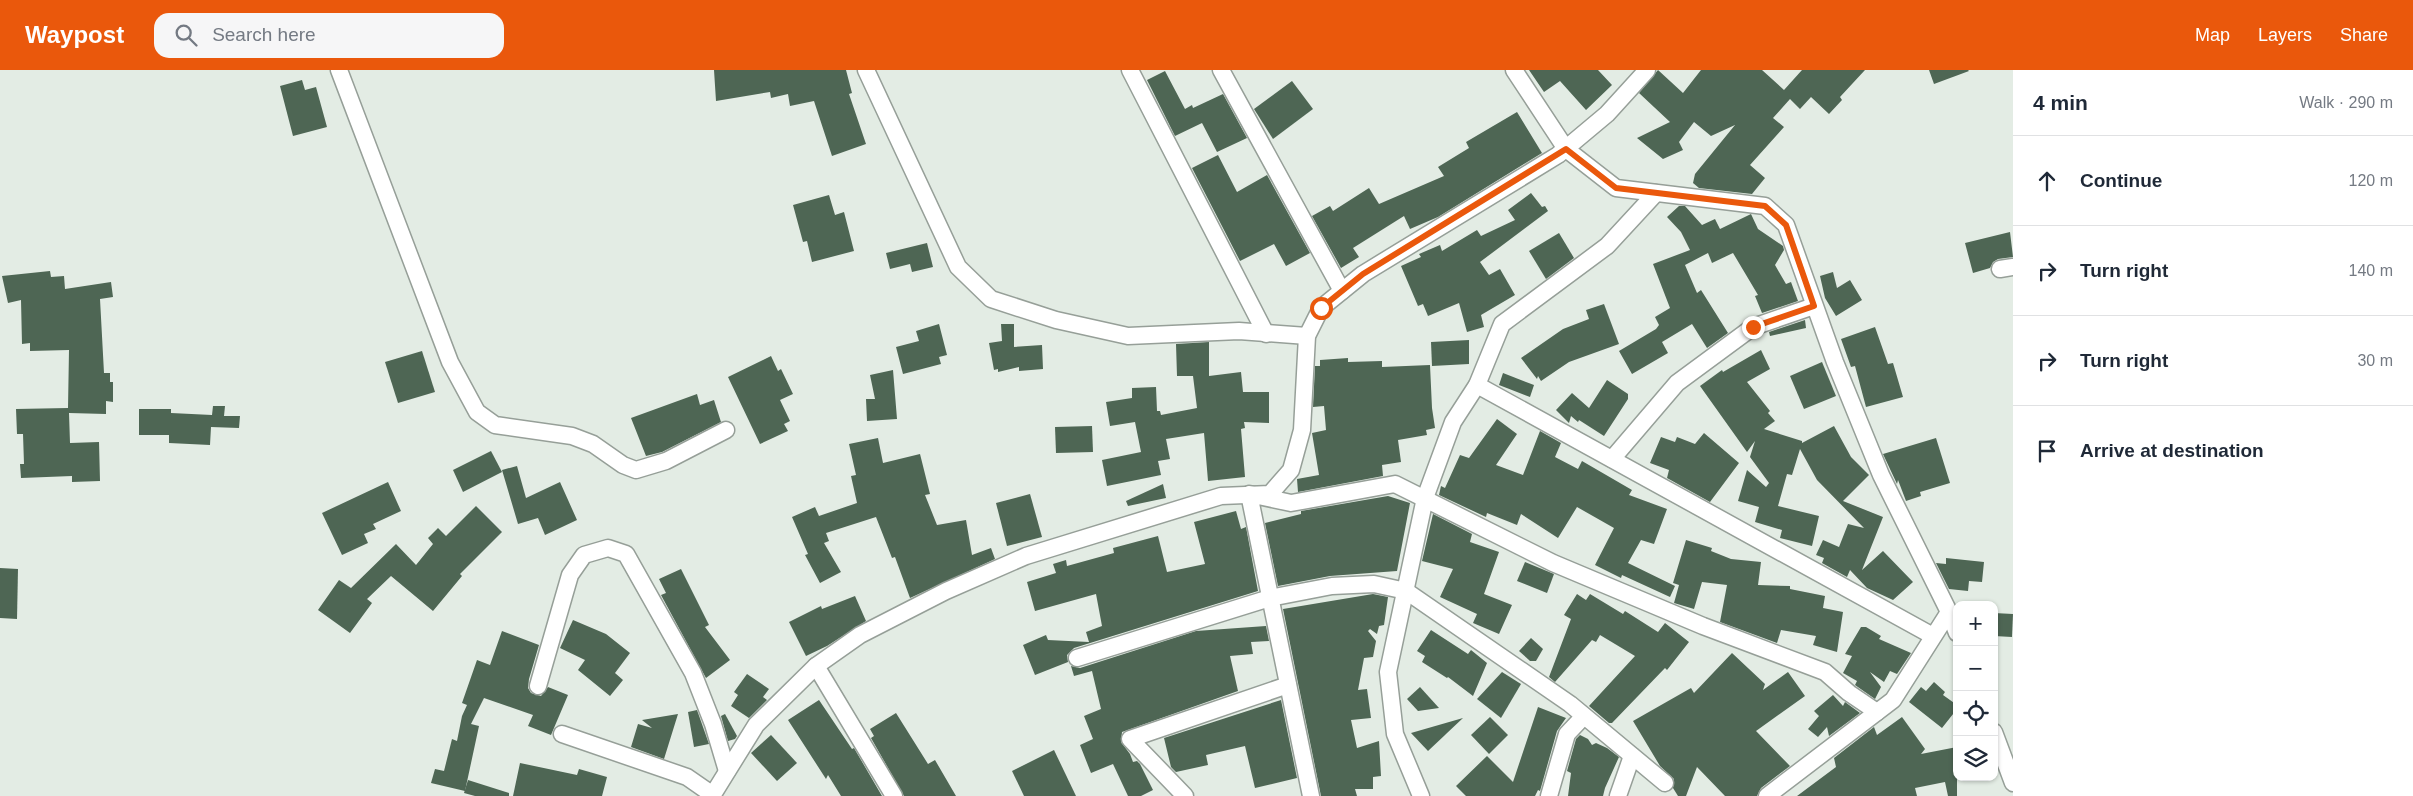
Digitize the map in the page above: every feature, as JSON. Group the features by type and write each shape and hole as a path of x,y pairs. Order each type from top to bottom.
{"street":[{"path":"339,70 450,362 477,412 495,425 572,436 593,444 623,464 636,470 666,461 726,430"},
{"path":"866,70 958,267 991,299 1056,320 1128,336 1240,331 1307,336"},
{"path":"1130,70 1266,334"},
{"path":"1222,70 1342,291"},
{"path":"1514,70 1566,149 1616,188 1765,206 1786,225 1814,306 1881,475 1953,622"},
{"path":"562,734 687,776 712,795 756,725 816,666 860,635 946,591 1026,556 1221,496 1270,494 1291,470 1302,430 1307,336 1321,308 1363,274 1566,149 1607,114 1646,70"},
{"path":"1421,796 1395,734 1388,672 1426,498 1453,422 1477,385 1502,324 1607,246 1656,193"},
{"path":"1612,459 1677,382 1753,327 1814,306"},
{"path":"1477,385 1933,636"},
{"path":"1249,494 1291,503 1395,484 1553,563 1703,626 1825,672 1876,712"},
{"path":"1249,494 1311,796"},
{"path":"538,686 570,574 584,555 608,548 626,554 693,673 713,724 727,772"},
{"path":"1077,658 1270,598 1332,586 1374,584 1406,591 1584,716 1665,783"},
{"path":"1767,796 1893,700 1949,612"},
{"path":"816,666 894,796"},
{"path":"1185,796 1130,739 1288,685"},
{"path":"1550,796 1567,734 1584,716"},
{"path":"1995,736 2013,783"},
{"path":"1618,796 1632,756"}],"building":[{"path":"714,70 846,70 852,93 849,94 866,144 832,156 814,101 790,106 788,94 771,98 770,92 716,101"},
{"path":"1529,70 1598,70 1612,85 1586,110 1560,81 1544,92"},
{"path":"1658,70 1683,93 1701,70 1762,70 1784,90 1802,70 1865,70 1840,97 1842,100 1829,114 1811,97 1800,109 1790,99 1773,118 1784,127 1750,165 1765,178 1752,194 1699,188 1693,183 1695,174 1735,125 1711,136 1694,122 1679,142 1683,150 1663,159 1637,138 1670,122 1639,93"},
{"path":"1929,70 1968,70 1969,71 1934,84"},
{"path":"1165,71 1185,109 1192,105 1193,108 1223,94 1247,138 1217,152 1202,123 1175,136 1147,80"},
{"path":"302,80 305,90 316,87 327,127 293,136 280,86"},
{"path":"1292,81 1313,109 1273,139 1254,109"},
{"path":"1517,112 1542,153 1438,217 1410,229 1404,216 1353,248 1359,257 1341,268 1312,216 1330,206 1333,211 1369,188 1379,204 1444,176 1438,167 1469,148 1466,142"},
{"path":"1218,155 1237,192 1267,175 1310,253 1286,266 1274,244 1240,261 1192,168"},
{"path":"1531,193 1542,207 1545,206 1548,211 1480,262 1489,275 1500,269 1515,295 1481,315 1484,327 1467,332 1459,303 1428,316 1423,304 1418,306 1401,266 1421,257 1419,254 1440,245 1442,251 1477,230 1481,236 1515,220 1508,210"},
{"path":"829,195 835,215 844,212 854,251 812,262 807,241 803,242 793,205"},
{"path":"1679,206 1685,206 1702,225 1715,219 1720,229 1751,214 1758,229 1783,246 1784,250 1775,265 1786,284 1791,282 1798,301 1762,313 1755,296 1758,295 1733,253 1712,263 1708,253 1685,265 1697,293 1701,290 1728,333 1707,348 1692,324 1662,342 1668,353 1632,374 1619,351 1656,329 1659,325 1655,317 1670,308 1653,264 1690,250 1681,232 1667,217"},
{"path":"2010,232 2013,257 1998,259 1993,262 1990,268 1973,273 1965,243"},
{"path":"1559,233 1574,258 1546,279 1529,251"},
{"path":"927,243 933,267 912,272 910,264 890,269 886,253"},
{"path":"50,271 51,277 64,276 65,289 111,282 113,297 100,299 104,373 110,373 110,382 113,382 113,402 106,401 106,414 69,413 70,443 99,442 100,481 72,482 72,476 21,478 20,464 24,464 23,434 17,434 16,409 68,408 69,350 30,351 30,343 22,344 21,300 8,303 2,276"},
{"path":"1833,272 1837,288 1850,280 1862,300 1836,316 1825,298 1820,276"},
{"path":"1604,304 1619,344 1569,362 1541,381 1538,376 1537,379 1521,358 1563,329 1589,319 1586,310"},
{"path":"1805,320 1806,328 1770,336 1769,332"},
{"path":"939,324 947,355 939,357 941,364 903,374 896,347 919,341 916,331"},
{"path":"1001,324 1014,324 1014,347 1042,345 1043,369 1019,371 1019,367 998,372 998,369 994,370 989,343 1002,341"},
{"path":"1875,327 1888,364 1893,363 1903,397 1866,407 1855,366 1851,367 1841,339"},
{"path":"1469,340 1469,364 1432,366 1431,342"},
{"path":"1209,342 1209,376 1241,372 1243,392 1269,392 1269,423 1244,422 1245,428 1241,429 1245,477 1208,481 1204,433 1166,439 1170,459 1158,461 1161,475 1107,486 1102,460 1141,452 1135,422 1110,426 1106,402 1132,398 1132,388 1156,387 1157,411 1160,411 1161,415 1197,408 1193,376 1177,376 1176,344"},
{"path":"1761,350 1770,369 1747,382 1770,411 1768,413 1775,421 1764,429 1802,441 1802,443 1834,426 1851,457 1869,475 1843,501 1883,517 1862,570 1883,551 1913,582 1893,600 1867,588 1850,570 1847,577 1822,563 1824,558 1816,555 1823,540 1839,547 1848,524 1864,528 1817,480 1800,449 1792,475 1787,474 1778,506 1819,516 1812,546 1780,538 1782,530 1755,522 1759,507 1738,501 1747,470 1766,487 1769,483 1750,457 1755,441 1747,452 1700,386 1722,370 1723,372"},
{"path":"422,351 435,392 398,403 385,362"},
{"path":"771,356 778,371 781,369 793,394 780,400 790,421 784,424 788,431 760,444 728,377"},
{"path":"1348,358 1348,362 1382,361 1382,367 1430,365 1435,428 1426,430 1427,435 1398,440 1401,462 1382,465 1383,476 1298,492 1297,479 1319,475 1312,433 1326,430 1324,406 1313,407 1315,366 1320,366 1320,360"},
{"path":"1822,362 1836,396 1804,409 1790,376"},
{"path":"893,370 897,419 867,421 866,399 875,399 870,375"},
{"path":"1503,373 1534,385 1530,397 1499,385"},
{"path":"1607,380 1628,394 1628,399 1604,436 1579,420 1578,422 1571,416 1569,423 1556,410 1572,393 1589,408"},
{"path":"697,394 700,405 714,400 721,422 662,452 646,456 631,418"},
{"path":"213,406 225,406 224,416 240,416 239,428 211,427 210,445 169,443 169,435 139,435 139,409 171,409 171,413 212,415"},
{"path":"1497,419 1517,434 1496,465 1523,475 1540,431 1561,443 1555,457 1578,469 1582,461 1632,490 1629,495 1667,509 1654,544 1641,540 1628,563 1675,586 1670,597 1622,575 1621,578 1595,565 1614,528 1577,507 1558,538 1521,514 1517,525 1487,513 1486,517 1439,495 1441,486 1445,488 1460,455 1469,458"},
{"path":"1092,426 1093,452 1056,453 1055,427"},
{"path":"1704,433 1739,463 1710,502 1667,478 1669,470 1650,463 1661,437 1675,442 1677,437 1695,444"},
{"path":"878,438 883,463 920,454 930,494 925,495 937,525 966,520 972,555 991,548 995,559 910,598 895,557 892,558 876,517 826,533 829,541 824,543 841,572 820,583 805,555 808,554 792,517 815,507 819,516 857,503 851,476 856,475 849,444"},
{"path":"1936,438 1950,483 1920,492 1921,496 1906,501 1898,480 1897,484 1883,454"},
{"path":"491,451 502,472 463,492 453,470"},
{"path":"517,466 526,498 560,482 577,520 545,535 538,518 518,524 502,470"},
{"path":"388,482 401,511 373,524 376,529 364,534 368,543 342,555 322,513"},
{"path":"1163,484 1166,498 1128,506 1126,501"},
{"path":"1030,494 1042,537 1007,546 996,503"},
{"path":"1388,496 1410,503 1397,571 1330,576 1278,586 1265,523 1301,514 1301,511"},
{"path":"476,506 502,532 460,574 462,576 433,611 391,576 367,599 372,603 350,633 318,610 339,580 351,588 396,544 416,565 433,544 428,538 438,528 446,536"},
{"path":"1236,511 1241,529 1246,527 1258,591 1074,648 1067,655 1068,662 1035,675 1023,645 1046,635 1048,640 1089,642 1086,632 1102,626 1096,594 1035,611 1027,582 1056,573 1053,564 1066,560 1067,566 1114,553 1113,548 1158,536 1167,572 1205,564 1194,522"},
{"path":"1433,514 1472,534 1470,542 1499,552 1484,594 1512,605 1499,634 1473,623 1477,614 1440,597 1453,569 1422,561"},
{"path":"1686,540 1712,548 1711,551 1731,559 1761,562 1758,585 1790,586 1790,589 1825,596 1823,608 1843,612 1837,652 1813,645 1816,636 1781,630 1777,643 1720,622 1727,585 1702,582 1694,609 1674,603 1679,585 1673,583"},
{"path":"1946,558 1984,562 1982,582 1969,581 1968,591 1949,589 1936,563 1946,564"},
{"path":"1525,562 1554,574 1547,593 1517,581"},
{"path":"0,568 18,569 17,619 0,618"},
{"path":"681,569 709,625 705,627 730,660 706,678 661,595 666,593 659,579"},
{"path":"1373,594 1388,597 1384,625 1379,626 1377,634 1370,629 1368,631 1376,641 1373,657 1364,658 1358,690 1367,689 1371,718 1351,720 1357,748 1379,741 1381,776 1373,777 1373,789 1355,789 1357,796 1321,796 1283,609"},
{"path":"1577,594 1586,600 1590,594 1623,614 1625,611 1658,632 1665,623 1689,642 1667,670 1665,668 1612,723 1609,723 1589,706 1635,656 1600,635 1596,642 1592,640 1555,682 1549,677 1571,619 1564,615"},
{"path":"855,596 866,621 827,646 806,656 789,622 821,606 822,609"},
{"path":"1998,613 2013,614 2012,637 1998,636"},
{"path":"573,620 606,634 630,653 615,673 623,680 610,696 578,670 585,660 560,648"},
{"path":"1266,626 1269,641 1251,642 1253,654 1230,656 1238,691 1122,732 1121,742 1130,754 1133,762 1137,761 1140,764 1153,790 1141,796 1128,796 1113,764 1091,773 1080,745 1093,739 1084,716 1101,709 1092,671 1074,676 1071,666 1080,668 1196,631"},
{"path":"1861,627 1866,627 1881,636 1879,639 1911,653 1897,674 1890,671 1884,682 1870,672 1881,687 1875,699 1855,685 1857,681 1843,673 1852,656 1845,654"},
{"path":"1431,630 1468,654 1471,650 1487,663 1473,696 1448,677 1422,662 1425,656 1417,651"},
{"path":"502,631 539,645 529,679 528,688 531,693 541,696 548,687 568,695 551,735 528,726 533,715 484,698 471,724 479,726 465,791 431,783 435,769 444,771 452,739 457,741 462,716 467,705 462,703 477,660 490,665"},
{"path":"1531,638 1543,649 1536,661 1530,661 1519,651"},
{"path":"1732,653 1765,684 1763,690 1788,672 1805,696 1756,731 1790,766 1761,788 1757,796 1725,796 1697,767 1686,796 1678,796 1673,788 1674,779 1660,766 1633,721 1691,688 1694,693"},
{"path":"1502,672 1521,684 1501,718 1477,699"},
{"path":"747,674 769,689 763,697 767,700 749,718 731,706 738,695 734,692"},
{"path":"1934,682 1945,692 1943,695 1953,702 1953,714 1942,728 1909,702 1921,687 1926,691"},
{"path":"1420,687 1439,708 1418,711 1407,699"},
{"path":"1833,695 1843,706 1845,702 1860,713 1829,736 1827,727 1818,737 1808,729 1819,716 1814,711"},
{"path":"819,700 852,749 854,748 882,796 841,796 828,775 826,779 788,720"},
{"path":"1281,700 1297,778 1255,788 1245,746 1206,755 1208,765 1176,772 1171,767 1164,738"},
{"path":"1538,707 1566,718 1557,731 1540,791 1538,790 1535,796 1466,796 1456,786 1487,756 1513,782"},
{"path":"697,710 709,744 694,747 688,712"},
{"path":"896,713 928,764 935,760 956,796 904,796 871,738 874,736 870,729"},
{"path":"678,714 664,759 631,747 638,724 652,728 642,720"},
{"path":"725,714 737,736 735,739 728,741 721,716"},
{"path":"1490,717 1508,735 1489,754 1471,735"},
{"path":"1902,717 1925,749 1921,754 1953,748 1953,781 1957,781 1957,796 1948,796 1945,782 1915,788 1917,796 1797,796 1836,767 1834,758 1874,727 1877,735"},
{"path":"1463,718 1428,751 1411,733"},
{"path":"771,735 797,763 777,781 751,753"},
{"path":"1580,735 1588,739 1592,745 1596,743 1619,757 1603,796 1568,796 1571,773 1567,771 1576,739"},
{"path":"1054,750 1076,796 1024,796 1012,771"},
{"path":"520,763 577,775 579,769 607,777 602,796 513,796"},
{"path":"468,780 509,793 509,796 475,796 464,793"}],"route":[{"path":"1321,308 1363,274 1558,156 1566,149 1616,188 1765,206 1786,225 1814,306 1753,327"}]}
